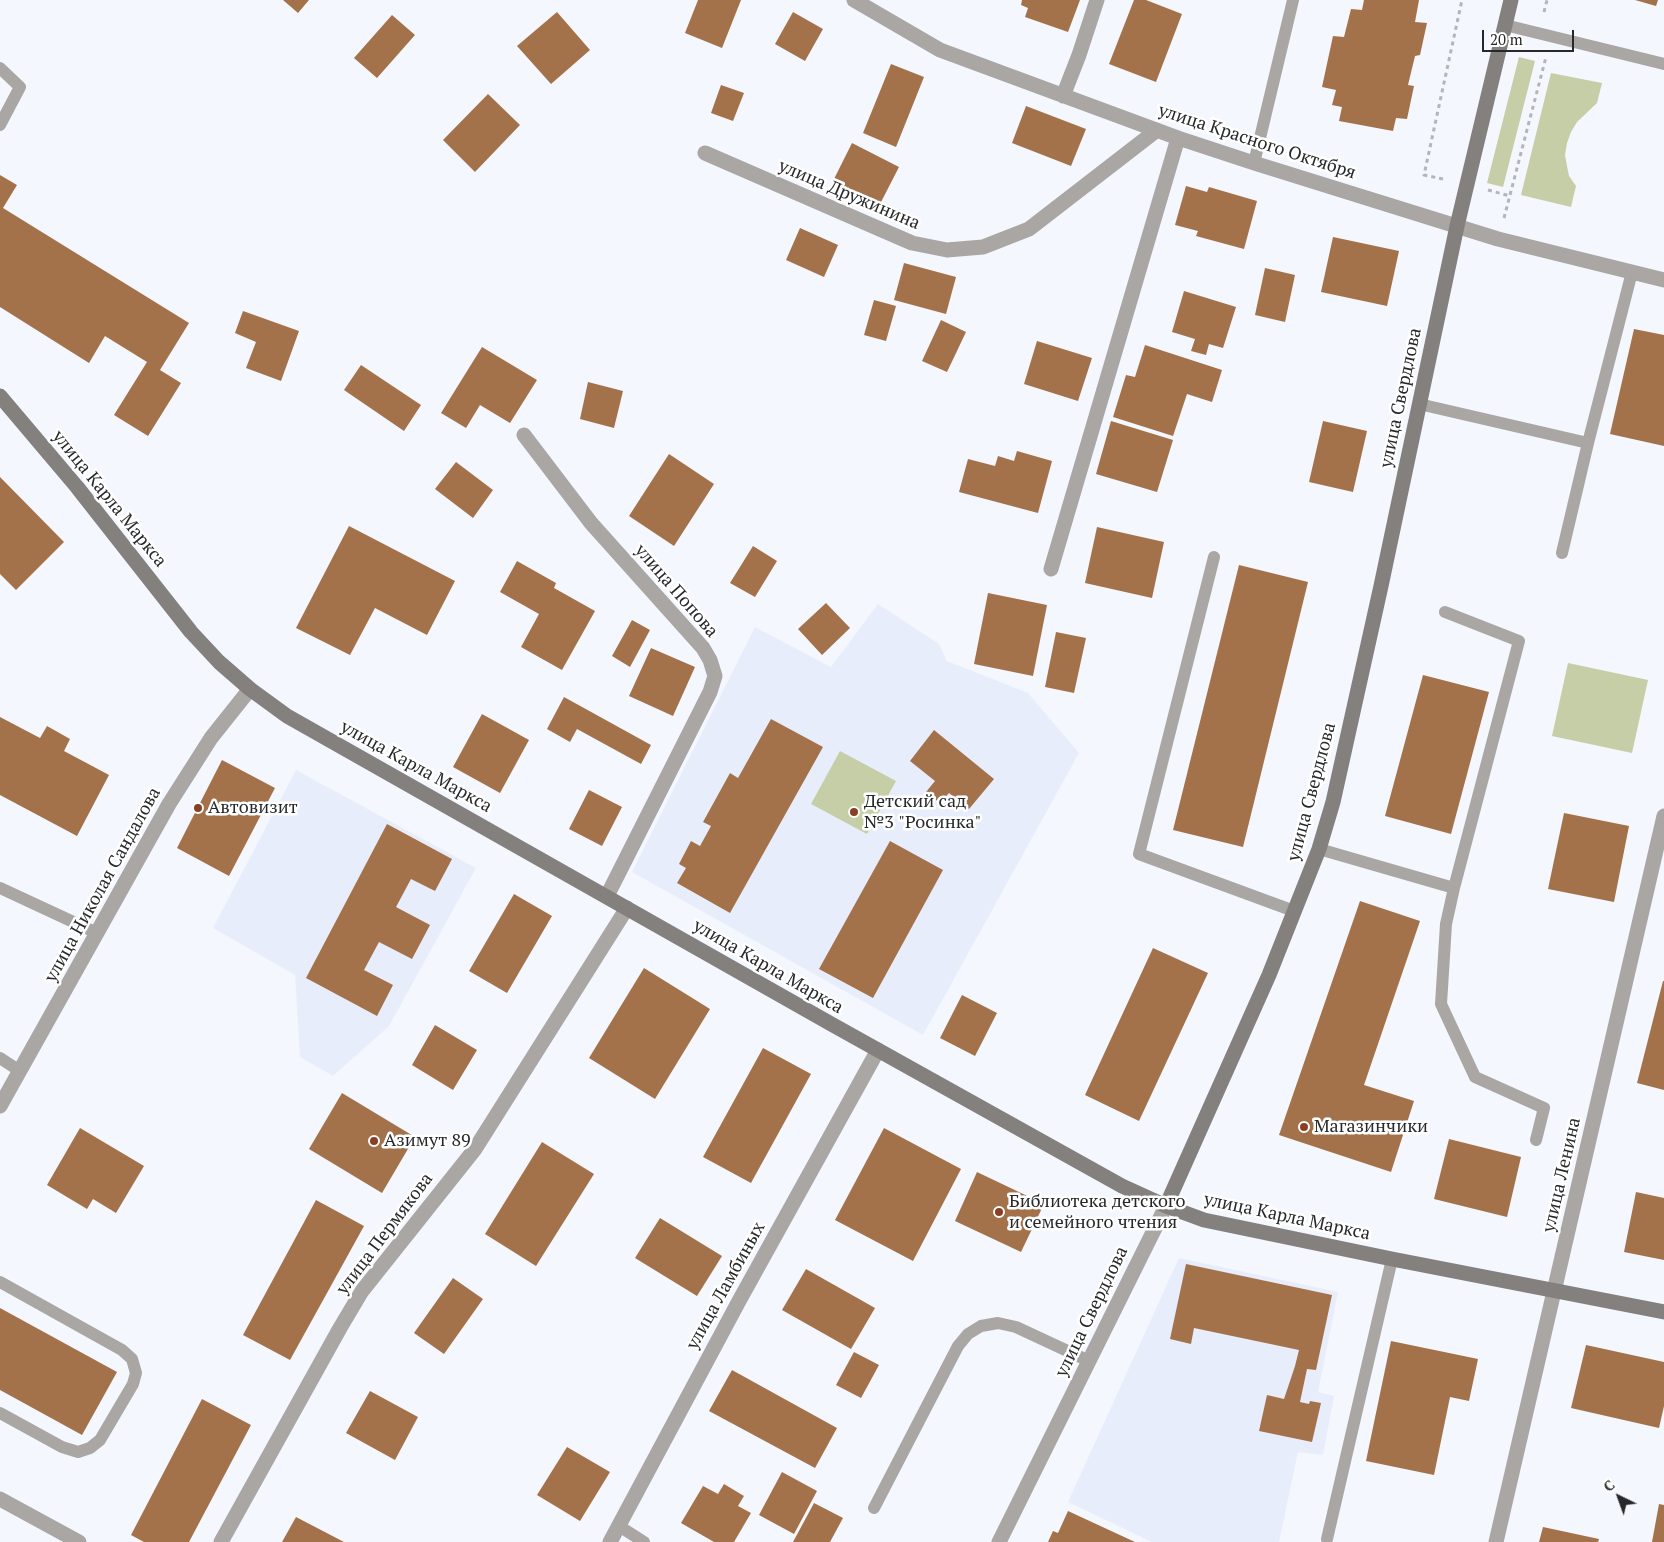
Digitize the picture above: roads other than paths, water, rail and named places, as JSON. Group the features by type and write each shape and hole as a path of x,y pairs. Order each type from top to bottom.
{"street":[{"name":"улица Красного Октября","path":"854,0 940,50 1178,138 1254,164 1422,214 1498,239 1664,280"},
{"path":"1063,96 1097,0"},
{"name":"улица Свердлова","path":"1000,1542 1166,1206 1269,975 1319,849 1339,774 1381,586 1466,184 1511,0"},
{"name":"улица Дружинина","path":"704,153 912,243 947,250 983,247 1030,229 1156,130"},
{"path":"1051,568 1178,138"},
{"name":"улица Карла Маркса","path":"0,396 77,487 191,632 219,662 250,689 287,716 1122,1186 1166,1206 1204,1220 1664,1312"},
{"name":"улица Попова","path":"524,435 591,523 703,648 710,660 715,676 710,692 607,896"},
{"name":"улица Николая Сандалова","path":"0,1106 192,766 211,738 250,689"},
{"name":"улица Ленина","path":"1496,1542 1664,816"},
{"name":"улица Пермякова","path":"221,1542 362,1291 475,1149 627,908"},
{"name":"улица Ламбиных","path":"610,1542 739,1301 878,1050"},
{"path":"0,1499 79,1542"}],"lane":[{"path":"1254,164 1293,0"},
{"path":"1505,25 1664,64"},
{"path":"0,68 20,87 0,125"},
{"path":"1562,553 1632,272"},
{"path":"1419,404 1588,443"},
{"path":"1214,557 1139,854 1294,911"},
{"path":"1444,612 1519,641 1446,924 1441,1004 1474,1078 1544,1108 1536,1140"},
{"path":"1319,849 1454,888"},
{"path":"0,888 97,933"},
{"path":"0,1058 20,1071"},
{"path":"1327,1539 1392,1259"},
{"path":"0,1282 122,1350 132,1359 136,1373 133,1384 100,1440 90,1448 78,1452 62,1448 0,1413"},
{"path":"874,1508 958,1346 968,1334 981,1326 998,1324 1016,1327 1089,1360"},
{"path":"619,1526 644,1542"}],"place":[{"name":"Автовизит","path":"198,808"},
{"name":"Детский сад №3 \"Росинка\"","path":"854,812"},
{"name":"Магазинчики","path":"1304,1127"},
{"name":"Азимут 89","path":"374,1141"},
{"name":"Библиотека детского и семейного чтения","path":"999,1212"}]}
